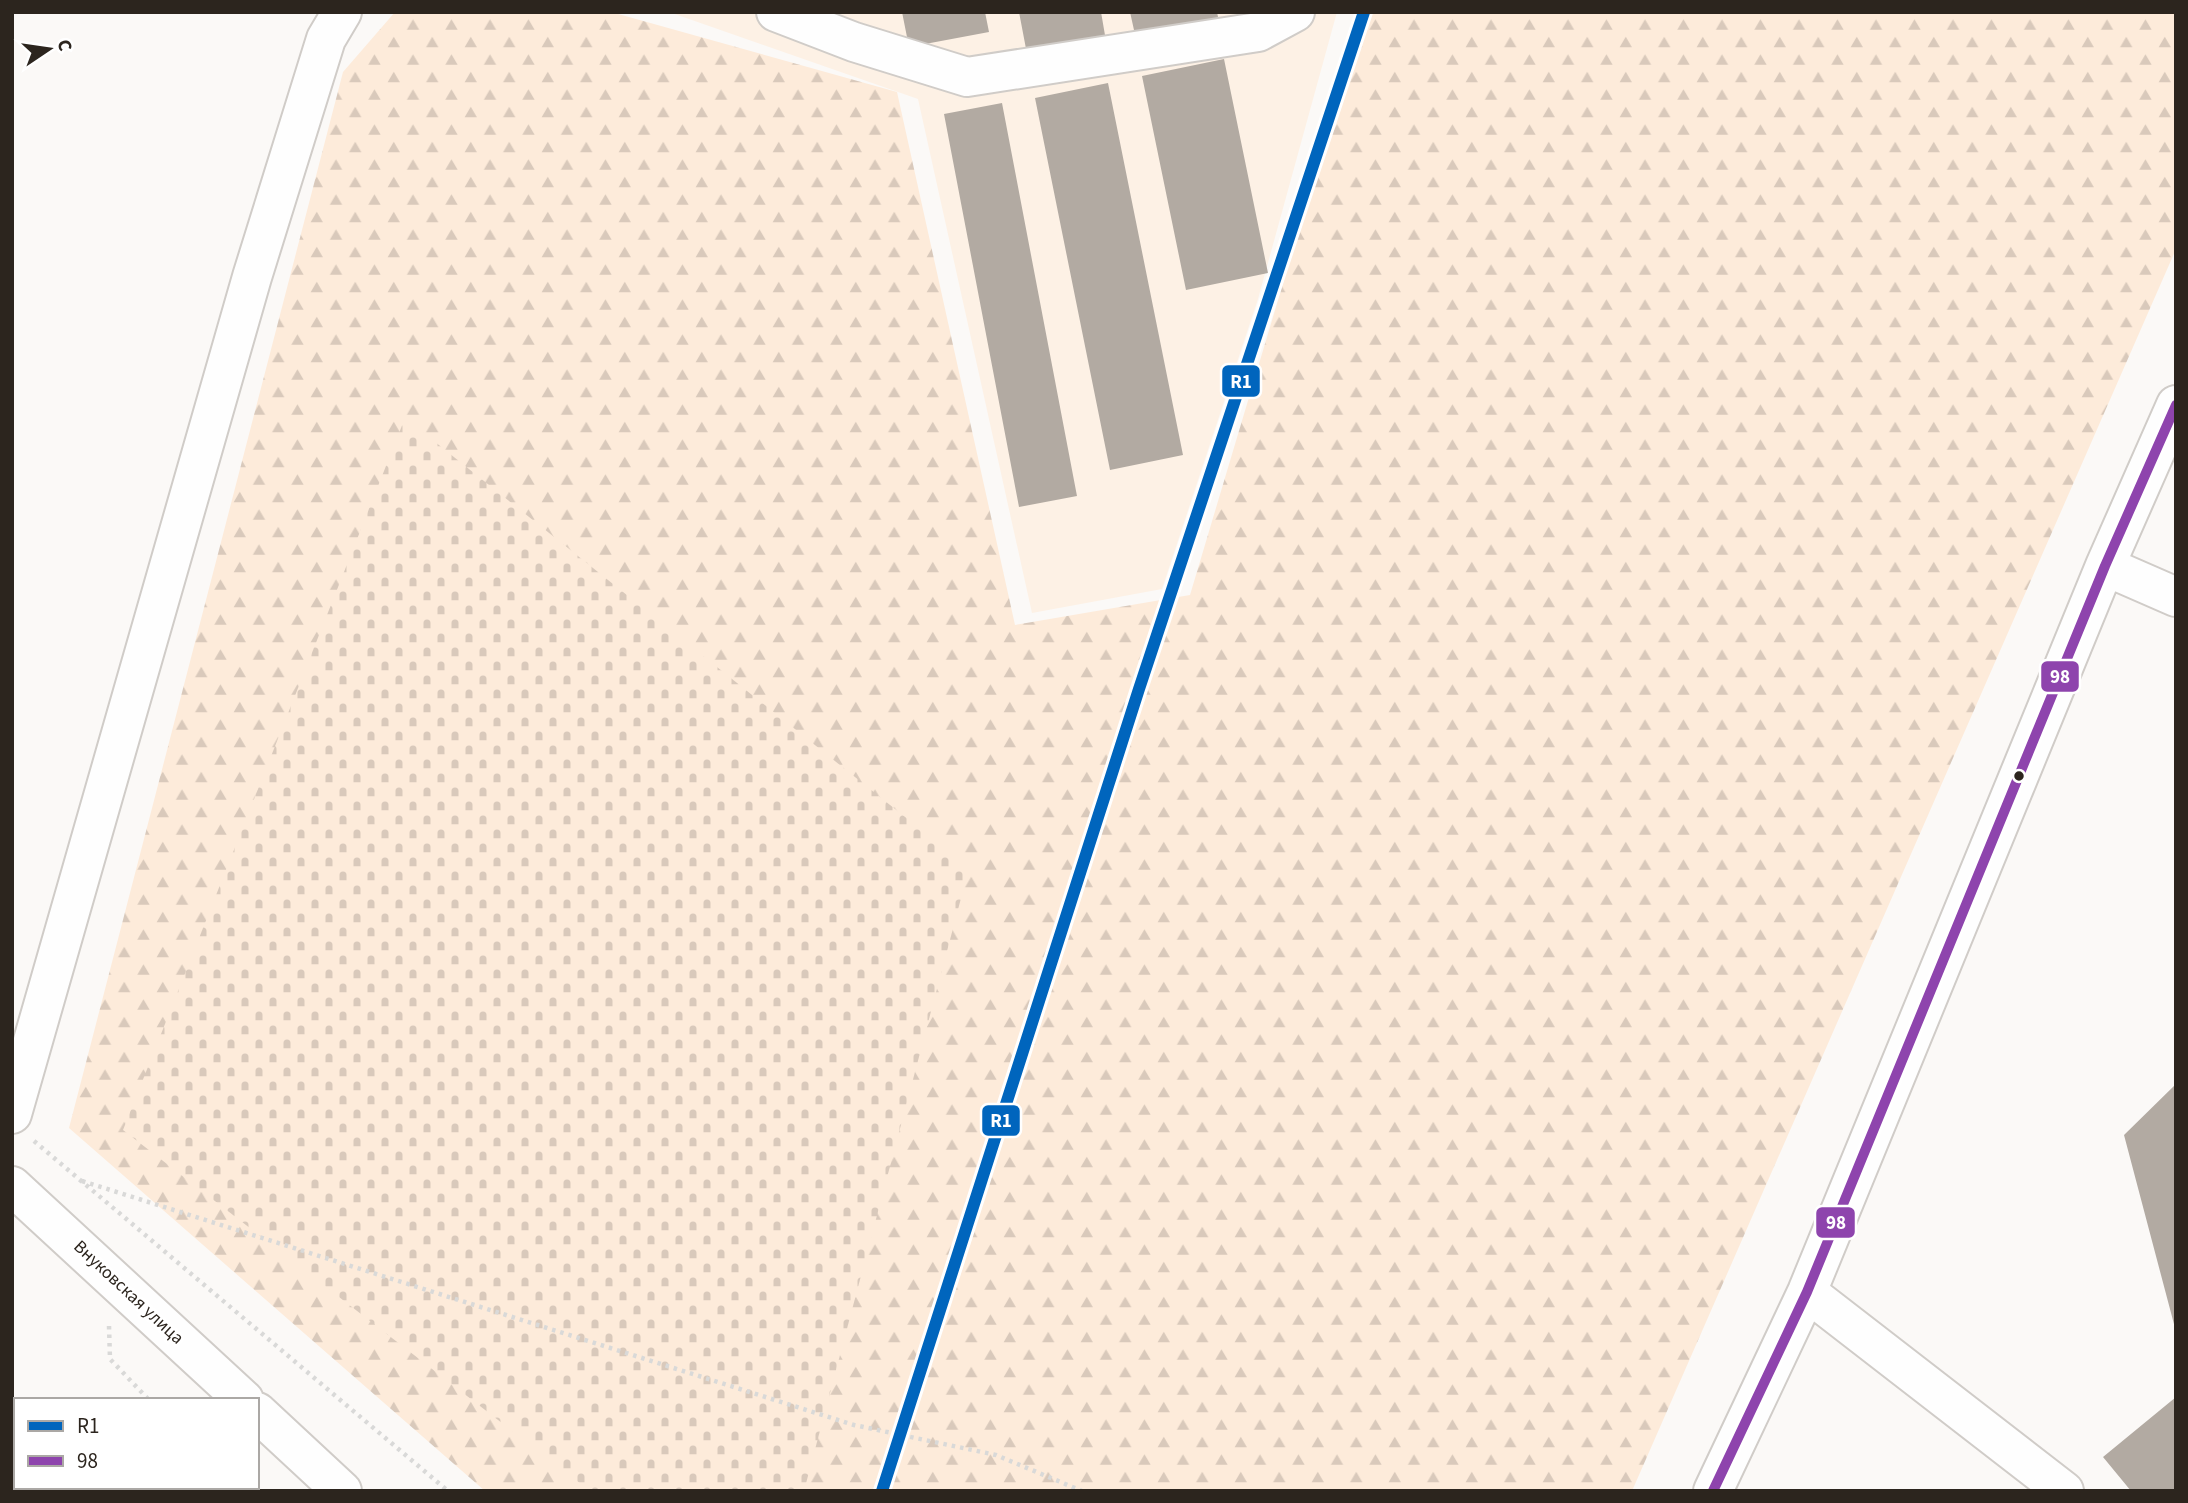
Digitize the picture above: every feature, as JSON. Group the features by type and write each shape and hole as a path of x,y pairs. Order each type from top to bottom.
{"street":[{"path":"22,1127 252,277 326,39 342,12"},
{"path":"776,12 854,42 967,77 1258,32 1295,12"},
{"path":"1713,1491 1807,1292 2105,566 2176,405"},
{"path":"2105,566 2176,597"},
{"name":"Внуковская улица","path":"12,1186 242,1398"},
{"path":"1807,1292 2064,1491"},
{"path":"259,1414 342,1491"}],"path":[{"path":"22,1127 448,1491"},
{"path":"82,1181 854,1425 996,1455 1082,1491"},
{"path":"132,1295 108,1327 110,1359 147,1398"}],"shaded area":[{"path":"669,12 1337,12 1258,299 1162,589 1032,613 918,99"}],"green space":[{"path":"395,12 611,12 897,92 1015,625 1190,595 1364,12 2176,12 2176,249 1632,1491 485,1491 69,1128 343,72"},
{"path":"405,418 969,868 804,1491 590,1491 123,1130"}],"building":[{"path":"902,12 985,12 989,32 909,47"},
{"path":"1019,12 1101,12 1106,41 1027,54"},
{"path":"1130,12 1217,12 1219,22 1136,39"},
{"path":"1224,59 1268,273 1186,290 1142,76"},
{"path":"1108,83 1183,455 1110,470 1035,98"},
{"path":"1002,103 1077,496 1019,507 944,114"},
{"path":"2176,1084 2176,1328 2175,1328 2124,1135"},
{"path":"2176,1397 2176,1491 2131,1491 2103,1457"}],"transit line":[{"name":"R1","path":"882,1491 1139,689 1364,12"},
{"name":"98","path":"1713,1491 1807,1292 2105,566 2176,405"}]}
